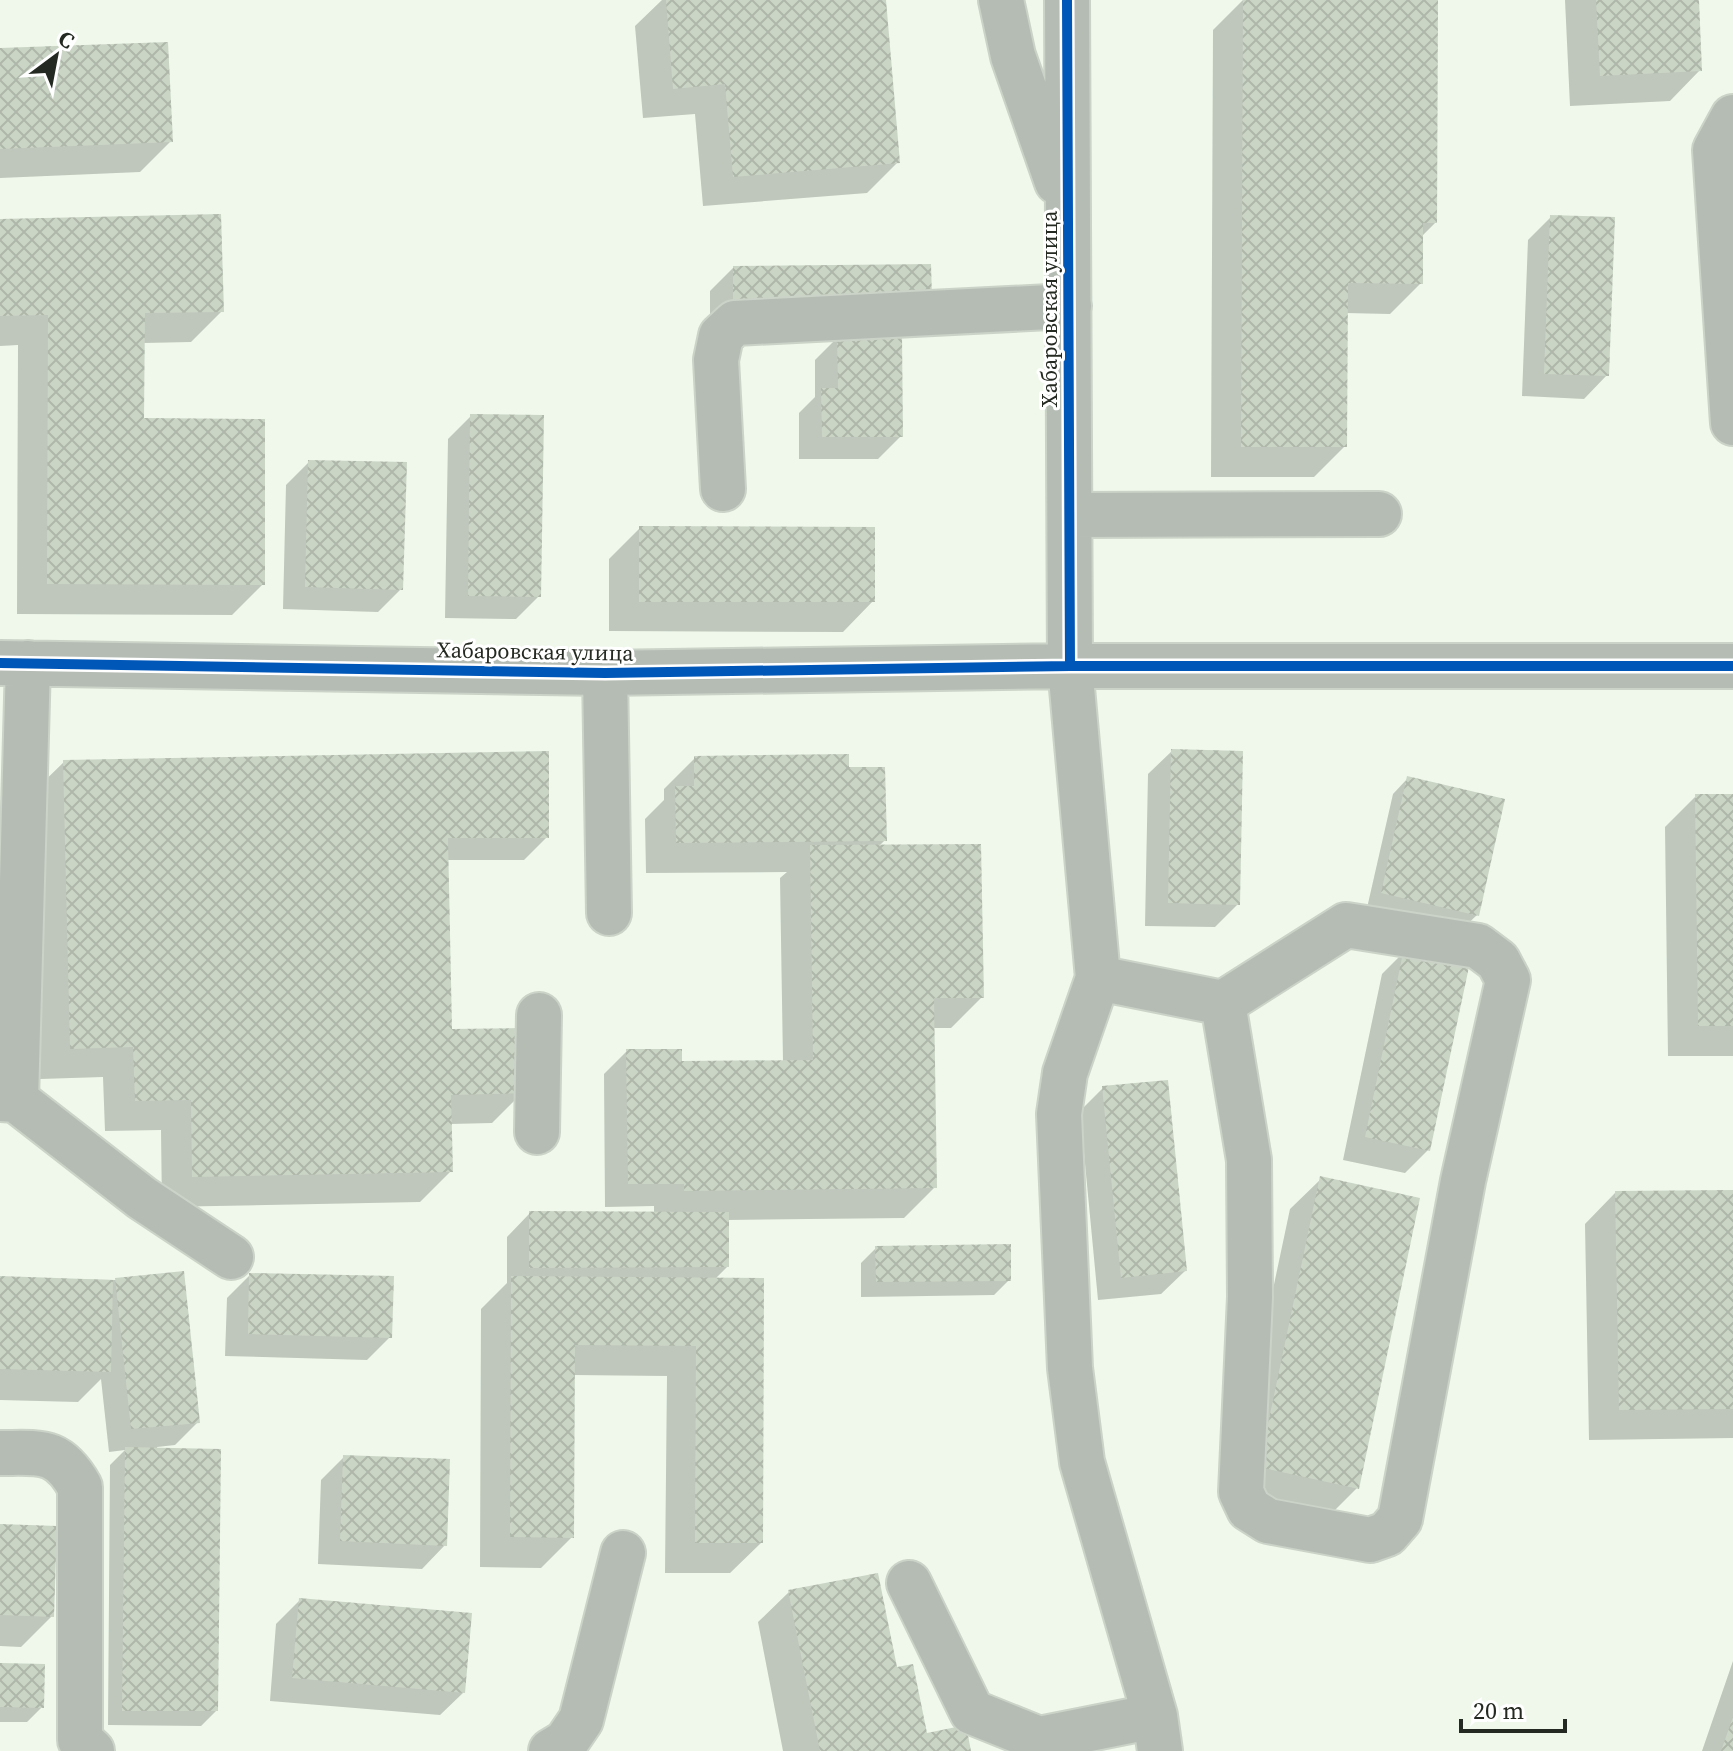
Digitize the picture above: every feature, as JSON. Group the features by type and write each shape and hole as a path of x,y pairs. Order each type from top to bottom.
{"street":[{"path":"1001,0 1013,56 1069,219"},
{"name":"Хабаровская улица","path":"1067,0 1070,666"},
{"path":"1733,117 1715,150 1733,423"},
{"path":"723,489 716,360 721,336 735,323 1069,306"},
{"path":"1070,515 1379,514"},
{"path":"14,663 8,1099 142,1198 231,1257"},
{"name":"Хабаровская улица","path":"14,663 605,673 1070,666 1733,666"},
{"path":"909,1583 972,1712 1039,1739 1157,1734 1082,1462 1070,1368 1059,1114 1065,1073 1098,978 1070,666"},
{"path":"605,673 609,913"},
{"path":"1098,978 1223,1003 1346,925 1478,946 1498,961 1508,980 1463,1181 1400,1519 1387,1534 1370,1540 1268,1521 1249,1509 1241,1492 1250,1297 1249,1160 1223,1003"},
{"path":"537,1132 539,1015"},
{"path":"0,1453 47,1453 67,1464 80,1487 80,1740 92,1751"},
{"path":"551,1751 566,1742 581,1720 623,1553"}],"building":[{"path":"666,0 886,0 900,163 733,177 725,84 673,89"},
{"path":"1243,0 1438,0 1437,223 1423,223 1423,284 1348,283 1347,447 1241,447"},
{"path":"1596,0 1699,0 1702,71 1600,76"},
{"path":"168,42 173,142 0,149 0,48"},
{"path":"221,214 224,312 145,313 144,418 265,419 265,585 47,584 48,315 0,316 0,219"},
{"path":"1550,215 1615,217 1609,376 1544,374"},
{"path":"931,264 932,298 733,300 733,266"},
{"path":"837,335 902,335 903,437 822,437 821,388 838,388"},
{"path":"470,414 544,415 541,597 468,596"},
{"path":"308,460 407,462 403,590 305,587"},
{"path":"639,526 875,527 875,602 639,602"},
{"path":"1171,749 1243,751 1240,905 1168,903"},
{"path":"549,751 549,838 448,838 452,1029 523,1028 525,1093 451,1095 453,1172 192,1177 191,1100 135,1101 133,1047 70,1049 63,760"},
{"path":"849,754 849,767 885,767 887,841 676,843 675,786 694,786 694,756"},
{"path":"1407,776 1505,799 1479,916 1381,893"},
{"path":"1695,794 1733,794 1733,1026 1698,1026"},
{"path":"981,844 984,998 934,998 937,1188 684,1191 684,1184 628,1184 626,1049 682,1049 682,1061 813,1060 810,845"},
{"path":"1404,948 1470,962 1430,1151 1365,1137"},
{"path":"1168,1080 1187,1271 1121,1278 1102,1086"},
{"path":"1320,1176 1420,1198 1359,1489 1259,1467"},
{"path":"1733,1190 1733,1409 1619,1410 1615,1191"},
{"path":"529,1211 729,1212 729,1267 529,1268"},
{"path":"1011,1244 1011,1281 876,1282 875,1246"},
{"path":"184,1271 200,1423 131,1429 115,1278"},
{"path":"249,1273 394,1276 392,1338 248,1334"},
{"path":"0,1276 113,1280 111,1372 0,1369"},
{"path":"511,1276 764,1278 763,1543 695,1543 696,1346 575,1345 574,1538 510,1537"},
{"path":"125,1447 221,1449 218,1711 122,1711"},
{"path":"343,1455 450,1459 447,1546 340,1541"},
{"path":"0,1524 57,1526 54,1617 0,1615"},
{"path":"878,1573 897,1667 913,1664 927,1733 966,1725 971,1751 820,1751 788,1590"},
{"path":"299,1598 472,1613 465,1693 292,1678"},
{"path":"0,1663 45,1664 44,1708 0,1707"},
{"path":"1733,1717 1733,1751 1721,1751"}],"cycle path":[{"path":"1067,0 1070,666"},
{"path":"0,663 605,673 1070,666 1733,666"}]}
